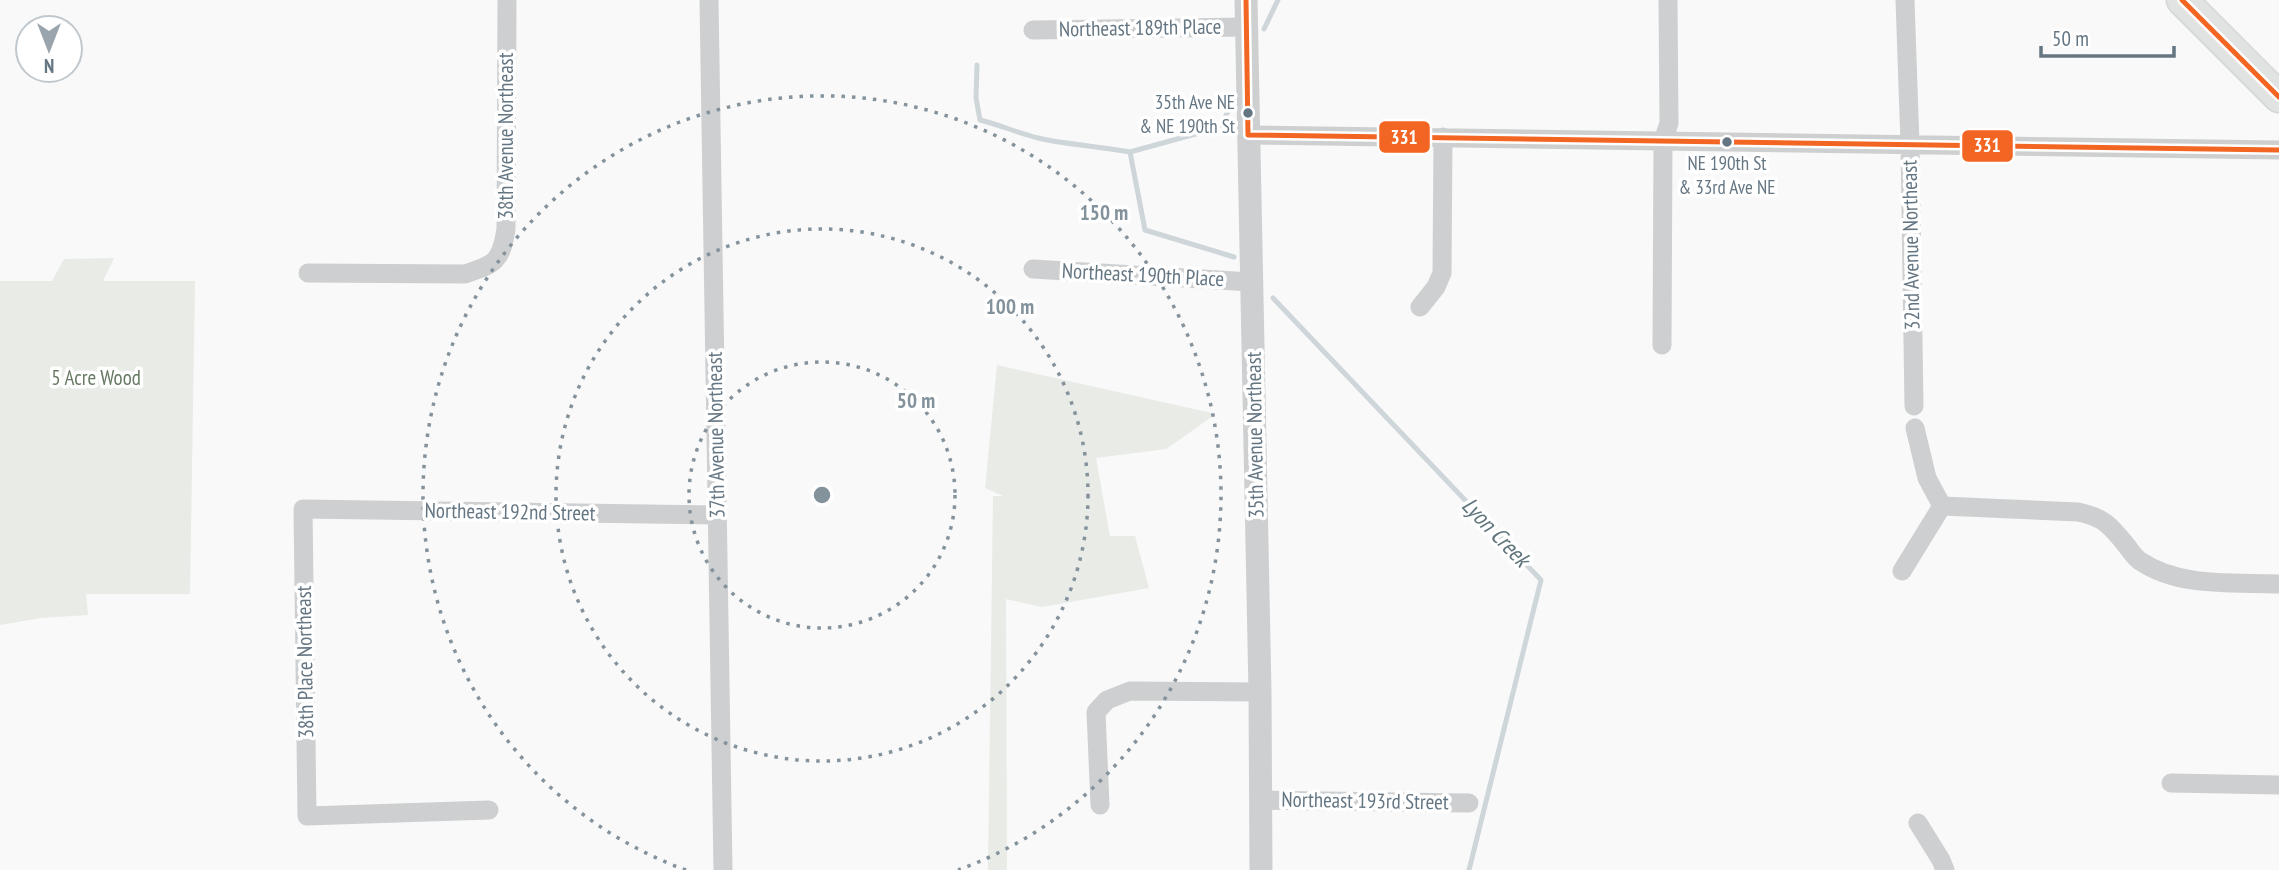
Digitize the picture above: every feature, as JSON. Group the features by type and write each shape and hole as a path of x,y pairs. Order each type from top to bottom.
{"main road":[{"path":"2182,0 2279,97"}],"street":[{"name":"38th Avenue Northeast","path":"308,273 465,274 488,266 502,252 506,229 507,0"},
{"name":"37th Avenue Northeast","path":"709,0 723,870"},
{"name":"35th Avenue Northeast","path":"1246,0 1261,870"},
{"path":"1662,345 1663,141 1669,123 1668,0"},
{"name":"32nd Avenue Northeast","path":"1905,0 1914,406"},
{"name":"Northeast 189th Place","path":"1034,30 1246,27"},
{"path":"1248,135 2279,150"},
{"path":"1420,307 1436,287 1442,273 1443,137"},
{"name":"Northeast 190th Place","path":"1033,269 1252,282"},
{"path":"1915,428 1927,478 1942,506"},
{"path":"1902,571 1942,506"},
{"path":"1942,506 2078,512 2097,516 2110,525 2137,558 2157,572 2193,581 2279,584"},
{"name":"Northeast 192nd Street","path":"303,509 717,515"},
{"name":"38th Place Northeast","path":"303,509 307,816 489,810"},
{"path":"1100,806 1096,712 1107,700 1130,691 1260,692"},
{"path":"2171,783 2279,785"},
{"name":"Northeast 193rd Street","path":"1260,800 1469,803"},
{"path":"1918,823 1945,870"}],"green space":[{"name":"5 Acre Wood","path":"114,258 103,281 195,281 190,594 86,594 88,615 41,618 0,625 0,281 52,281 64,259"},
{"path":"997,365 1216,414 1166,449 1096,458 1110,536 1135,536 1149,588 1042,607 1006,599 1007,870 988,870 993,496 1003,496 985,488"}],"waterway":[{"name":"Lyon Creek","path":"1264,29 1278,0"},
{"path":"977,65 976,98 980,120 1038,138 1130,152"},
{"name":"Lyon Creek","path":"1232,102 1221,127 1130,152 1145,230 1234,257"},
{"name":"Lyon Creek","path":"1273,298 1541,580 1469,870"}],"transit line":[{"name":"331","path":"1246,0 1248,135 2279,150"},
{"name":"331","path":"2182,0 2279,97"}],"place":[{"name":"35th Ave NE & NE 190th St","path":"1248,113"},
{"name":"NE 190th St & 33rd Ave NE","path":"1727,142"}]}
